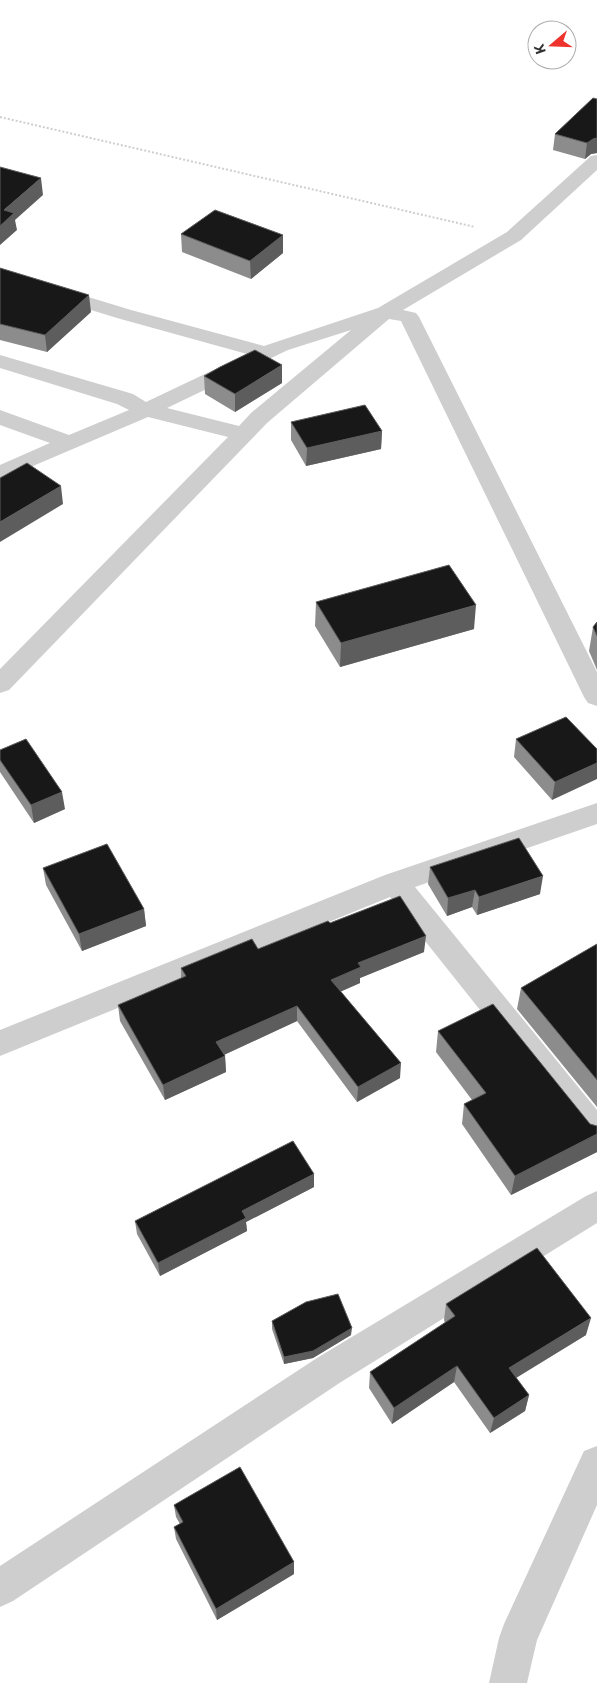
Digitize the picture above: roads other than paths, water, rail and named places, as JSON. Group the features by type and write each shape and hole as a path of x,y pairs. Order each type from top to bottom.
{"street":[{"path":"0,684 259,418 384,312 514,236 597,160"},
{"path":"0,276 124,314 266,353"},
{"path":"0,473 146,410 281,346 384,312 409,317 597,697"},
{"path":"0,361 125,399 146,410 243,434"},
{"path":"0,417 69,443"},
{"path":"0,1043 394,883 597,813"},
{"path":"394,883 597,1132"},
{"path":"0,1588 329,1370 597,1206"},
{"path":"508,1683 518,1638 597,1464"}]}
